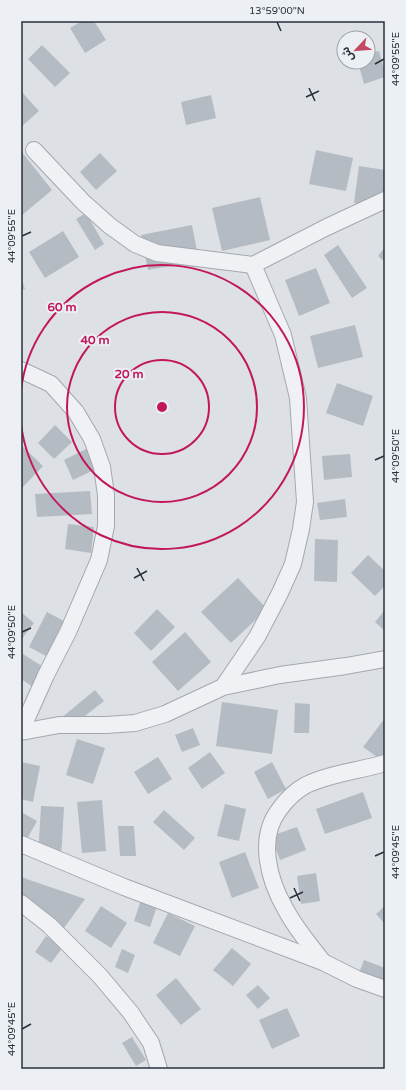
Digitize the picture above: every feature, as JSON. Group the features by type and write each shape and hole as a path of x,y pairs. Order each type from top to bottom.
{"street":[{"path":"34,150 83,202 110,226 135,244 157,253 253,265 327,227 385,200"},
{"path":"223,687 257,637 293,564 301,530 305,502 298,398 283,335 253,265"},
{"path":"21,370 51,384 76,412 92,439 102,467 106,495 106,526 99,560 68,632 46,675 21,732"},
{"path":"21,732 59,725 106,725 135,722 165,714 223,687 280,675 385,659"},
{"path":"323,962 286,910 274,884 267,857 268,830 276,814 287,799 306,786 340,773 385,763"},
{"path":"21,844 124,887 323,962 357,979 385,989"},
{"path":"21,903 48,925 109,986 131,1013 151,1042 159,1069"}],"building":[{"path":"82,21 94,21 106,40 85,53 70,28"},
{"path":"42,45 70,73 55,87 28,59"},
{"path":"379,51 385,77 364,84 360,70 376,70 376,52"},
{"path":"21,91 39,111 21,127"},
{"path":"211,95 216,118 186,125 181,102"},
{"path":"316,150 353,158 346,191 309,184"},
{"path":"21,151 52,190 21,216"},
{"path":"100,153 117,171 96,190 80,172"},
{"path":"359,166 385,170 384,208 354,203"},
{"path":"260,197 270,240 222,251 212,208"},
{"path":"86,213 104,244 95,250 76,219"},
{"path":"192,225 199,261 148,270 141,235"},
{"path":"63,231 79,257 45,278 29,252"},
{"path":"338,245 367,288 352,298 324,255"},
{"path":"385,247 385,262 378,256"},
{"path":"316,268 330,303 299,316 285,280"},
{"path":"21,278 25,289 21,290"},
{"path":"355,325 363,357 318,368 310,336"},
{"path":"337,383 373,396 363,426 326,413"},
{"path":"55,425 72,442 54,459 38,443"},
{"path":"21,445 43,466 22,488 21,487"},
{"path":"88,448 98,468 73,480 64,460"},
{"path":"350,454 352,477 324,480 322,456"},
{"path":"90,491 92,514 37,517 35,494"},
{"path":"345,499 347,517 320,520 317,503"},
{"path":"68,524 94,527 91,553 65,549"},
{"path":"315,539 338,540 337,582 314,581"},
{"path":"368,555 385,571 385,586 375,596 351,573"},
{"path":"238,578 267,609 231,643 201,612"},
{"path":"157,609 175,627 151,651 134,633"},
{"path":"385,610 385,631 375,622"},
{"path":"21,612 34,623 21,640"},
{"path":"47,612 64,621 46,656 29,647"},
{"path":"185,632 211,662 178,691 152,662"},
{"path":"23,654 48,670 36,689 21,679 21,658"},
{"path":"95,690 104,701 63,733 55,723"},
{"path":"222,702 278,710 272,754 216,746"},
{"path":"295,703 310,704 309,733 294,733"},
{"path":"385,718 385,752 380,759 363,747"},
{"path":"193,728 200,745 182,752 175,735"},
{"path":"77,739 105,748 93,784 66,775"},
{"path":"210,752 225,773 202,789 188,768"},
{"path":"158,757 172,779 148,794 134,772"},
{"path":"21,762 40,766 33,802 21,799"},
{"path":"272,762 286,789 268,799 254,772"},
{"path":"363,792 372,818 325,834 316,809"},
{"path":"102,800 106,851 82,853 77,802"},
{"path":"225,804 246,809 239,841 217,836"},
{"path":"41,806 64,807 61,859 38,858"},
{"path":"164,810 195,838 184,850 153,822"},
{"path":"21,812 37,821 27,839 21,836"},
{"path":"118,826 134,826 136,856 120,856"},
{"path":"297,827 306,850 280,860 271,836"},
{"path":"245,852 259,888 232,898 219,862"},
{"path":"316,873 320,901 301,904 297,876"},
{"path":"21,877 85,899 64,928 21,896"},
{"path":"141,900 157,906 150,927 134,921"},
{"path":"101,906 127,923 111,948 85,931"},
{"path":"385,906 385,924 376,914"},
{"path":"168,913 195,926 180,956 153,943"},
{"path":"46,936 63,947 51,963 35,952"},
{"path":"232,948 251,964 233,986 213,970"},
{"path":"122,949 135,955 128,973 115,967"},
{"path":"364,960 385,968 385,986 358,976"},
{"path":"176,978 201,1009 181,1025 156,995"},
{"path":"258,985 270,998 258,1009 246,995"},
{"path":"287,1008 300,1036 272,1049 259,1020"},
{"path":"132,1037 146,1060 136,1066 122,1043"}]}
